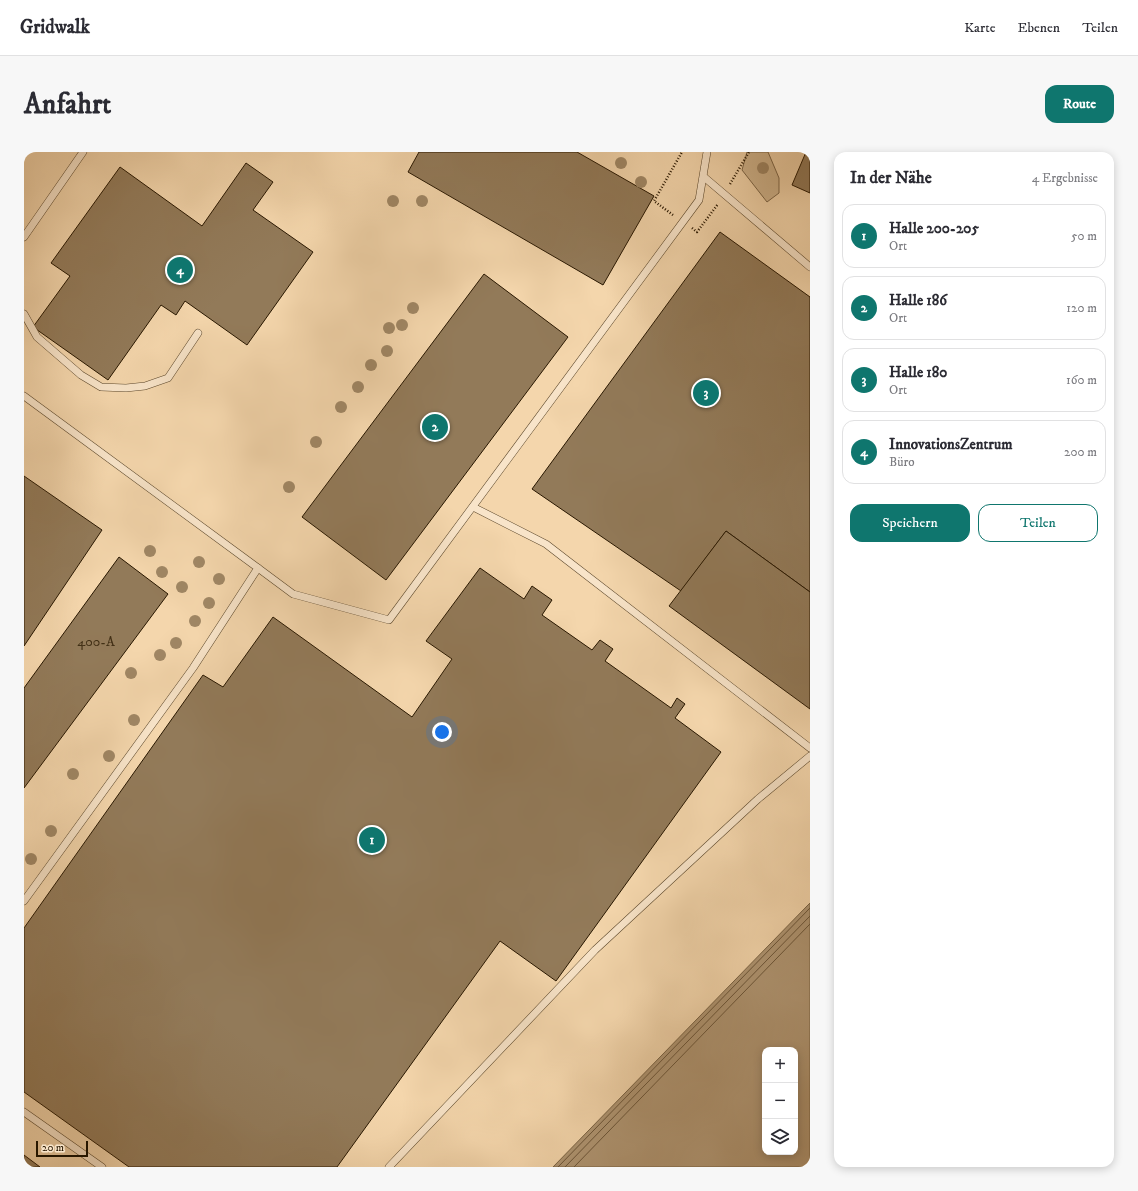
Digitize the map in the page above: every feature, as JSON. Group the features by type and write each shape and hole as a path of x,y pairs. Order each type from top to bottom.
{"lane":[{"path":"24,237 83,152"},
{"path":"24,396 293,594 389,620 700,200 707,152"},
{"path":"704,177 810,267"},
{"path":"24,314 36,337 81,375 101,387 126,388 145,386 168,378 198,333"},
{"path":"473,507 546,544 810,748"},
{"path":"24,902 193,668 258,568"},
{"path":"389,1167 595,950 758,799 810,756"},
{"path":"24,1112 102,1167"}],"shaded area":[{"path":"747,152 768,152 779,178 779,193 767,202 742,170"}],"water":[{"path":"810,903 810,1167 553,1167"}],"building":[{"path":"419,152 577,152 654,196 603,285 408,172"},
{"path":"806,152 810,152 810,193 792,185"},
{"path":"246,163 273,182 253,210 313,252 247,345 185,301 176,315 161,305 108,380 33,327 70,276 51,263 120,167 202,226"},
{"path":"720,232 810,297 810,592 726,531 681,591 532,489"},
{"path":"484,274 568,337 386,580 302,517"},
{"path":"24,476 102,530 24,646"},
{"path":"726,531 810,592 810,709 669,606"},
{"path":"119,557 168,594 24,788 24,688"},
{"path":"480,568 524,599 532,586 552,600 542,615 592,650 600,640 613,649 605,661 671,708 677,698 685,704 675,718 721,752 556,981 500,941 337,1167 129,1167 24,1092 24,928 203,675 223,687 273,617 412,717 452,659 426,641"},
{"path":"24,1155 40,1167 24,1167"}],"place":[{"name":"InnovationsZentrum","path":"180,270"},
{"name":"Halle 180","path":"706,393"},
{"name":"Halle 186","path":"435,427"},
{"name":"Halle 200-205","path":"372,840"}]}
